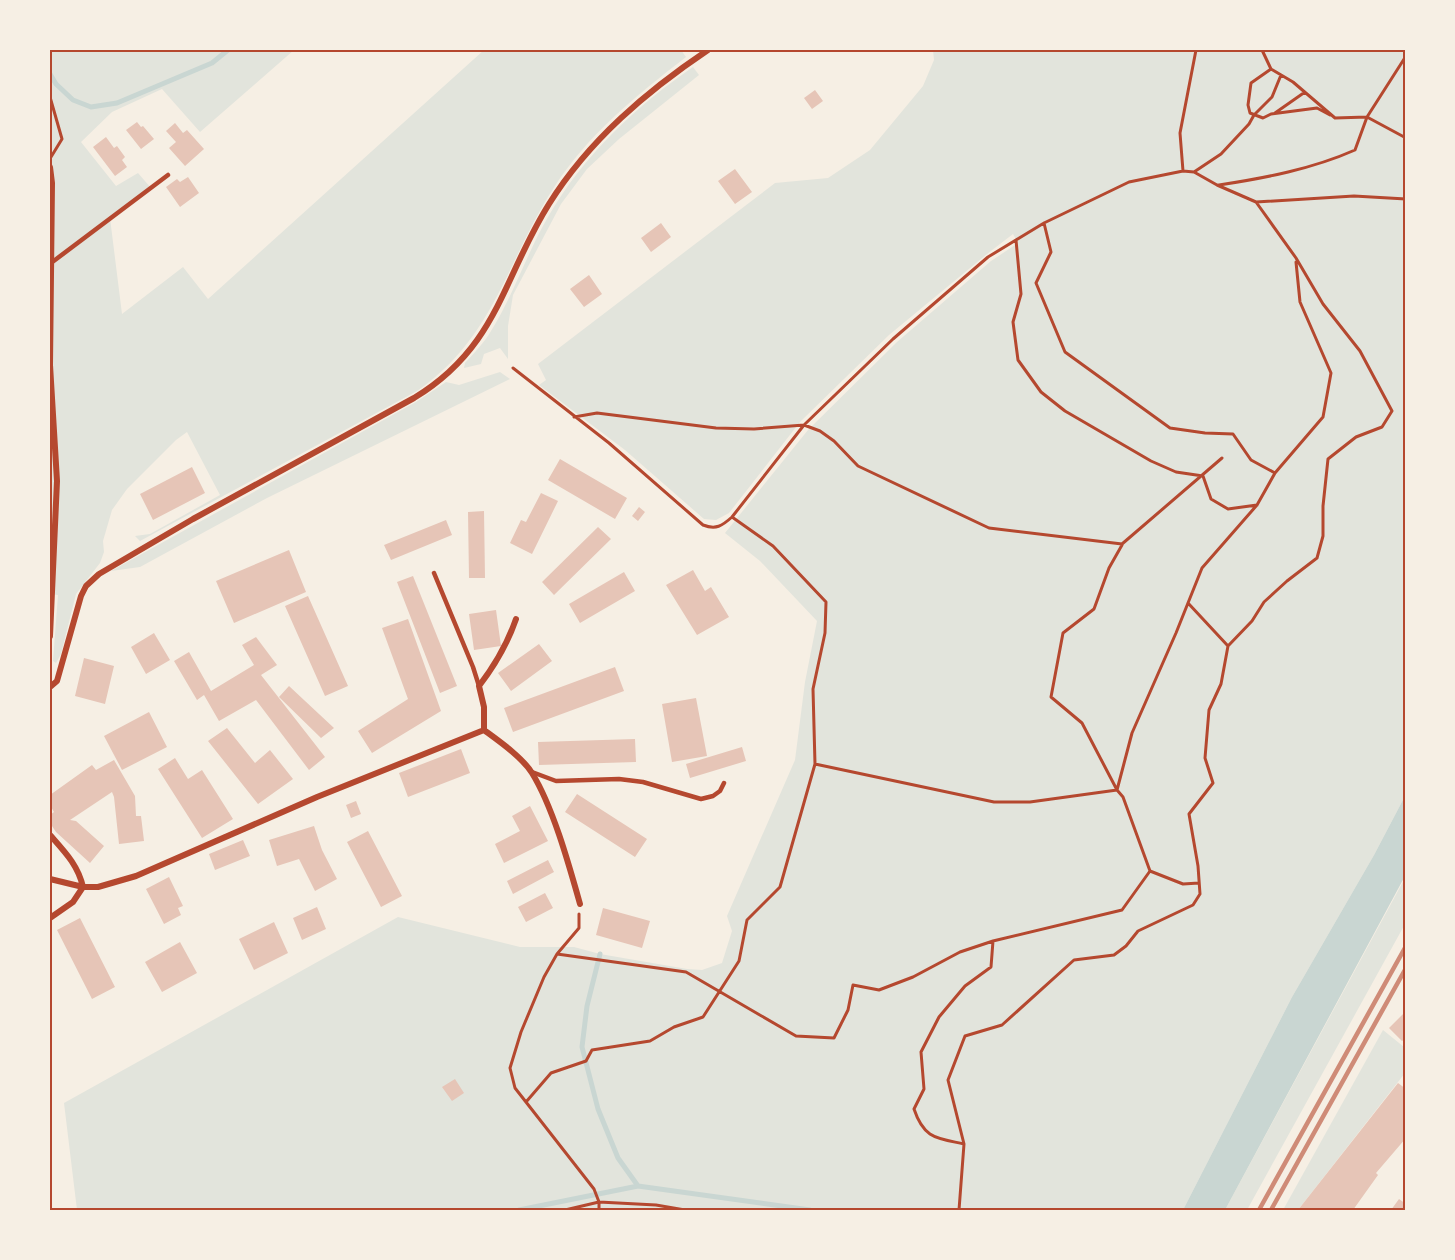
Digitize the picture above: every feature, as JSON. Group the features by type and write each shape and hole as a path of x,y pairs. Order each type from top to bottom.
{"street":[{"path":"50,687 57,681 81,596 86,586 99,574 222,503 414,398 448,374 489,325 548,206 592,146 627,112 670,76 708,50"},
{"path":"50,167 52,183 50,366 57,481 50,636"},
{"path":"484,730 484,707 479,686 504,650 516,619"},
{"path":"484,730 531,772 563,847 580,904"},
{"path":"50,879 83,887 98,887 136,876 317,797 331,794 484,730"},
{"path":"50,835 71,858 80,874 83,887 73,902 50,918"}],"lane":[{"path":"51,263 168,175"},
{"path":"434,573 479,686"},
{"path":"531,772 556,781 619,779 643,782 701,799 713,796 720,791 724,783"}],"path":[{"path":"1183,171 1180,133 1196,50"},
{"path":"1262,50 1271,69 1305,92 1335,117"},
{"path":"1217,185 1258,179 1329,161 1355,150 1366,117 1406,56"},
{"path":"1271,69 1251,83 1248,105 1250,113 1263,118 1273,114 1305,92"},
{"path":"1194,172 1221,154 1249,124 1254,115 1272,97 1281,75"},
{"path":"50,97 62,139 50,158"},
{"path":"1273,114 1317,108 1335,117 1366,117 1406,138"},
{"path":"513,368 609,443 703,525 711,528 720,527 732,517 804,425 901,332 988,257 1044,223 1129,182 1183,171 1194,172 1256,202 1354,196 1406,198"},
{"path":"958,1210 964,1144 948,1080 965,1036 1002,1025 1074,960 1113,955 1125,946 1138,931 1193,904 1200,894 1198,866 1189,814 1213,783 1205,758 1209,710 1221,684 1228,646 1252,621 1264,602 1317,558 1323,536 1323,506 1328,459 1356,437 1382,427 1392,411 1360,351 1323,304 1296,258 1256,202"},
{"path":"1044,223 1051,252 1036,283 1065,352 1170,428 1233,434 1251,460 1275,473"},
{"path":"1016,239 1022,294 1013,322 1018,360 1041,392 1065,411 1151,461 1176,472 1203,476"},
{"path":"1118,790 1132,734 1202,568 1257,505 1275,473 1323,417 1331,373 1300,302 1296,258"},
{"path":"574,417 597,413 716,428 754,429 804,425 834,441 858,466 988,528 1122,544"},
{"path":"1199,883 1183,884 1150,871 1123,797 1082,723 1051,697 1064,633 1094,609 1108,568 1122,544 1222,458"},
{"path":"1203,476 1211,499 1228,509 1257,505"},
{"path":"526,1102 552,1073 586,1061 592,1050 650,1041 674,1027 703,1017 740,961 747,920 780,887 815,764 813,689 825,633 826,602 773,546 732,517"},
{"path":"1188,603 1228,646"},
{"path":"815,764 994,801 1030,802 1118,790"},
{"path":"557,954 686,972 796,1036 834,1038 848,1010 853,985 879,990 913,977 960,952 993,941 1122,910 1150,871"},
{"path":"579,928 557,954 544,977 521,1032 510,1068 515,1088 594,1189 599,1202 599,1210"},
{"path":"964,1144 933,1138 917,1120 914,1109 924,1089 921,1052 939,1017 965,986 991,967 993,941"},
{"path":"565,1210 599,1202 656,1205 685,1210"}],"shaded area":[{"path":"50,50 294,50 200,132 162,89 112,112 81,142 116,186 138,173 151,188 110,218 122,314 183,267 208,299 484,50 681,50 686,57 614,117 566,169 537,216 481,323 464,347 443,370 417,391 140,541 135,536 150,534 220,495 187,432 176,440 127,489 112,510 103,541 104,552 100,563 76,594 61,654 56,663 53,661 58,595 50,594"},
{"path":"933,50 1405,50 1405,796 1374,855 1292,997 1183,1210 77,1210 64,1103 398,917 520,947 574,947 600,954 687,969 702,970 722,963 732,931 727,916 795,760 805,682 817,621 760,561 725,533 808,430 897,342 991,261 1018,243 1013,234 889,335 800,422 729,513 716,520 704,519 625,450 539,385 546,380 538,364 775,183 828,178 870,150 923,86 934,60"},
{"path":"693,67 699,75 619,139 587,169 561,204 513,295 508,326 508,359 500,348 484,354 481,364 464,368 465,363 485,340 499,318 540,231 577,173 631,116"},
{"path":"500,372 510,379 267,498 140,567 111,571 416,402 446,382 459,385"},
{"path":"1405,796 1405,876 1225,1210 1183,1210 1292,997 1374,855"},
{"path":"1405,878 1405,924 1247,1210 1225,1210"},
{"path":"1383,1030 1404,1047 1405,1045 1405,1073 1298,1210 1283,1210"}],"building":[{"path":"815,90 823,101 812,109 804,98"},
{"path":"137,122 154,139 141,149 126,130"},
{"path":"175,123 183,133 187,130 204,149 185,166 169,148 176,142 166,131"},
{"path":"106,137 125,157 122,160 127,167 115,176 93,147"},
{"path":"735,169 752,192 735,204 718,181"},
{"path":"188,177 199,193 180,207 166,187 177,179 180,182"},
{"path":"661,223 671,237 651,252 641,238"},
{"path":"589,275 602,294 584,307 570,289"},
{"path":"560,459 627,498 615,519 548,480"},
{"path":"192,467 205,493 153,520 140,494"},
{"path":"541,493 558,501 532,554 510,543 521,520 526,522"},
{"path":"639,507 645,512 638,521 632,516"},
{"path":"484,511 485,578 469,578 468,512"},
{"path":"446,520 452,535 391,560 384,545"},
{"path":"598,527 611,539 554,595 542,582"},
{"path":"289,550 306,592 234,623 216,581"},
{"path":"693,570 705,591 711,587 729,617 697,635 666,585"},
{"path":"624,572 635,591 580,623 569,604"},
{"path":"413,576 457,686 440,693 397,582"},
{"path":"308,596 348,686 325,696 285,606"},
{"path":"496,610 501,646 474,650 469,614"},
{"path":"408,619 441,711 372,753 358,731 408,699 382,628"},
{"path":"154,633 170,660 146,674 131,647"},
{"path":"256,637 277,665 261,675 325,757 309,770 256,700 219,721 204,695 197,700 174,661 189,652 211,691 254,665 242,645"},
{"path":"539,644 552,661 511,691 498,673"},
{"path":"84,658 114,666 105,704 75,696"},
{"path":"615,667 624,691 513,732 504,708"},
{"path":"289,686 334,728 321,738 279,697"},
{"path":"696,698 707,756 672,762 662,704"},
{"path":"149,712 167,747 122,770 104,736"},
{"path":"227,728 255,763 270,750 293,779 258,804 208,741"},
{"path":"635,739 636,762 539,765 538,742"},
{"path":"742,747 746,761 690,778 686,764"},
{"path":"461,749 470,773 408,797 399,773"},
{"path":"175,758 188,779 202,770 233,819 202,838 158,769"},
{"path":"114,760 135,796 136,816 141,816 144,841 119,844 112,792 70,820 76,821 104,846 90,863 56,832 50,823 50,815 54,812 50,805 50,795 92,765 96,770"},
{"path":"577,794 647,839 635,857 565,812"},
{"path":"356,801 361,814 351,818 346,805"},
{"path":"530,806 548,841 504,863 495,844 520,831 512,816"},
{"path":"314,826 322,850 337,879 315,891 299,859 277,866 269,840"},
{"path":"368,831 402,896 381,907 347,842"},
{"path":"243,840 250,856 215,870 209,854"},
{"path":"548,860 554,872 513,894 507,881"},
{"path":"169,877 183,906 178,908 181,915 164,924 146,889"},
{"path":"545,893 553,908 526,922 518,907"},
{"path":"317,907 326,929 302,940 293,918"},
{"path":"603,908 650,921 642,948 596,935"},
{"path":"80,918 115,987 92,999 57,930"},
{"path":"274,922 288,953 254,970 239,939"},
{"path":"180,942 197,973 162,992 145,962"},
{"path":"1406,1011 1406,1038 1402,1041 1389,1028"},
{"path":"455,1079 464,1093 452,1101 442,1087"},
{"path":"1398,1083 1406,1089 1406,1138 1376,1173 1378,1175 1353,1210 1298,1210"},
{"path":"1399,1199 1406,1204 1406,1210 1391,1210"}],"waterway":[{"path":"50,74 56,84 73,100 91,107 117,103 212,63 228,50"},
{"path":"600,954 587,1006 582,1047 598,1109 618,1158 638,1186"},
{"path":"519,1210 638,1186 810,1210"}],"railway":[{"path":"1259,1210 1406,946"},
{"path":"1271,1210 1406,968"}]}
